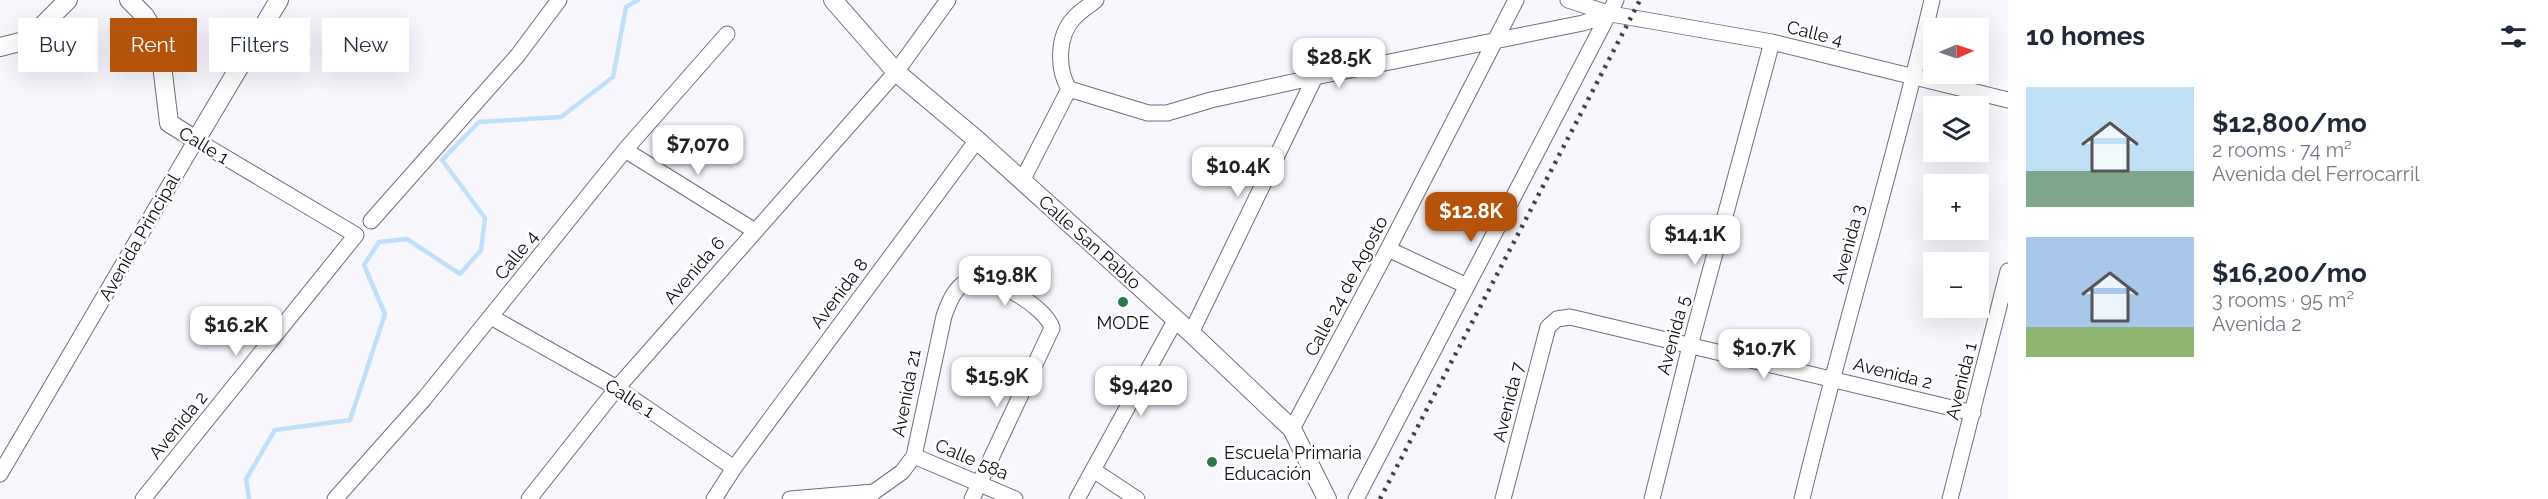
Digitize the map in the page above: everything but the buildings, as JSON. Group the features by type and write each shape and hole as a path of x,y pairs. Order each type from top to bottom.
{"street":[{"path":"0,47 28,40 51,20 68,0"},
{"name":"Calle 1","path":"129,0 145,16 159,40 169,123 356,235"},
{"name":"Avenida Principal","path":"0,474 279,0"},
{"path":"371,221 518,55 559,0"},
{"name":"Calle San Pablo","path":"833,0 896,72 977,140 1176,319 1292,429 1327,499"},
{"name":"Avenida 6","path":"529,499 617,388 896,72 948,0"},
{"path":"1096,0 1073,19 1060,47 1063,80 1069,89 1148,113 1167,113 1211,100 1315,77 1583,23 1613,7"},
{"name":"Calle 24 de Agosto","path":"1292,429 1516,0"},
{"path":"1568,0 1613,7"},
{"name":"Avenida 3","path":"1802,499 1831,378 1914,78 1932,0"},
{"path":"1356,499 1613,7"},
{"name":"Calle 4","path":"1613,7 1772,42 2008,100"},
{"name":"Calle 4","path":"335,499 424,399 625,150 727,34"},
{"name":"Avenida 5","path":"1652,499 1690,346 1772,42"},
{"path":"1191,333 1315,77"},
{"path":"1022,181 1069,89"},
{"name":"Avenida 8","path":"714,499 734,468 977,140"},
{"path":"625,150 755,231"},
{"name":"Avenida 2","path":"143,499 356,235"},
{"path":"1388,249 1467,286"},
{"name":"Avenida 1","path":"1950,499 2008,272"},
{"name":"Avenida 21","path":"871,495 902,472 914,456 938,333 952,296 965,282 981,279 992,280 1046,316 1052,328 1051,335 980,483"},
{"name":"Calle 1","path":"491,317 617,388 734,468"},
{"name":"Avenida 2","path":"1557,319 1570,318 1973,413"},
{"path":"1077,499 1176,319"},
{"name":"Avenida 7","path":"1503,499 1548,327 1557,319"},
{"name":"Calle 58a","path":"914,456 1015,499"},
{"path":"1093,470 1137,499"},
{"path":"972,499 980,483"},
{"path":"790,499 871,495"}],"waterway":[{"path":"249,499 246,479 275,430 350,420 385,314 364,265 379,242 407,239 460,274 481,250 485,218 442,160 479,122 561,117 613,77 626,7 638,0"}],"railway":[{"path":"1380,499 1640,0"}],"place":[{"name":"MODE","path":"1123,302"},
{"name":"Escuela Primaria Educación","path":"1212,462"}]}
